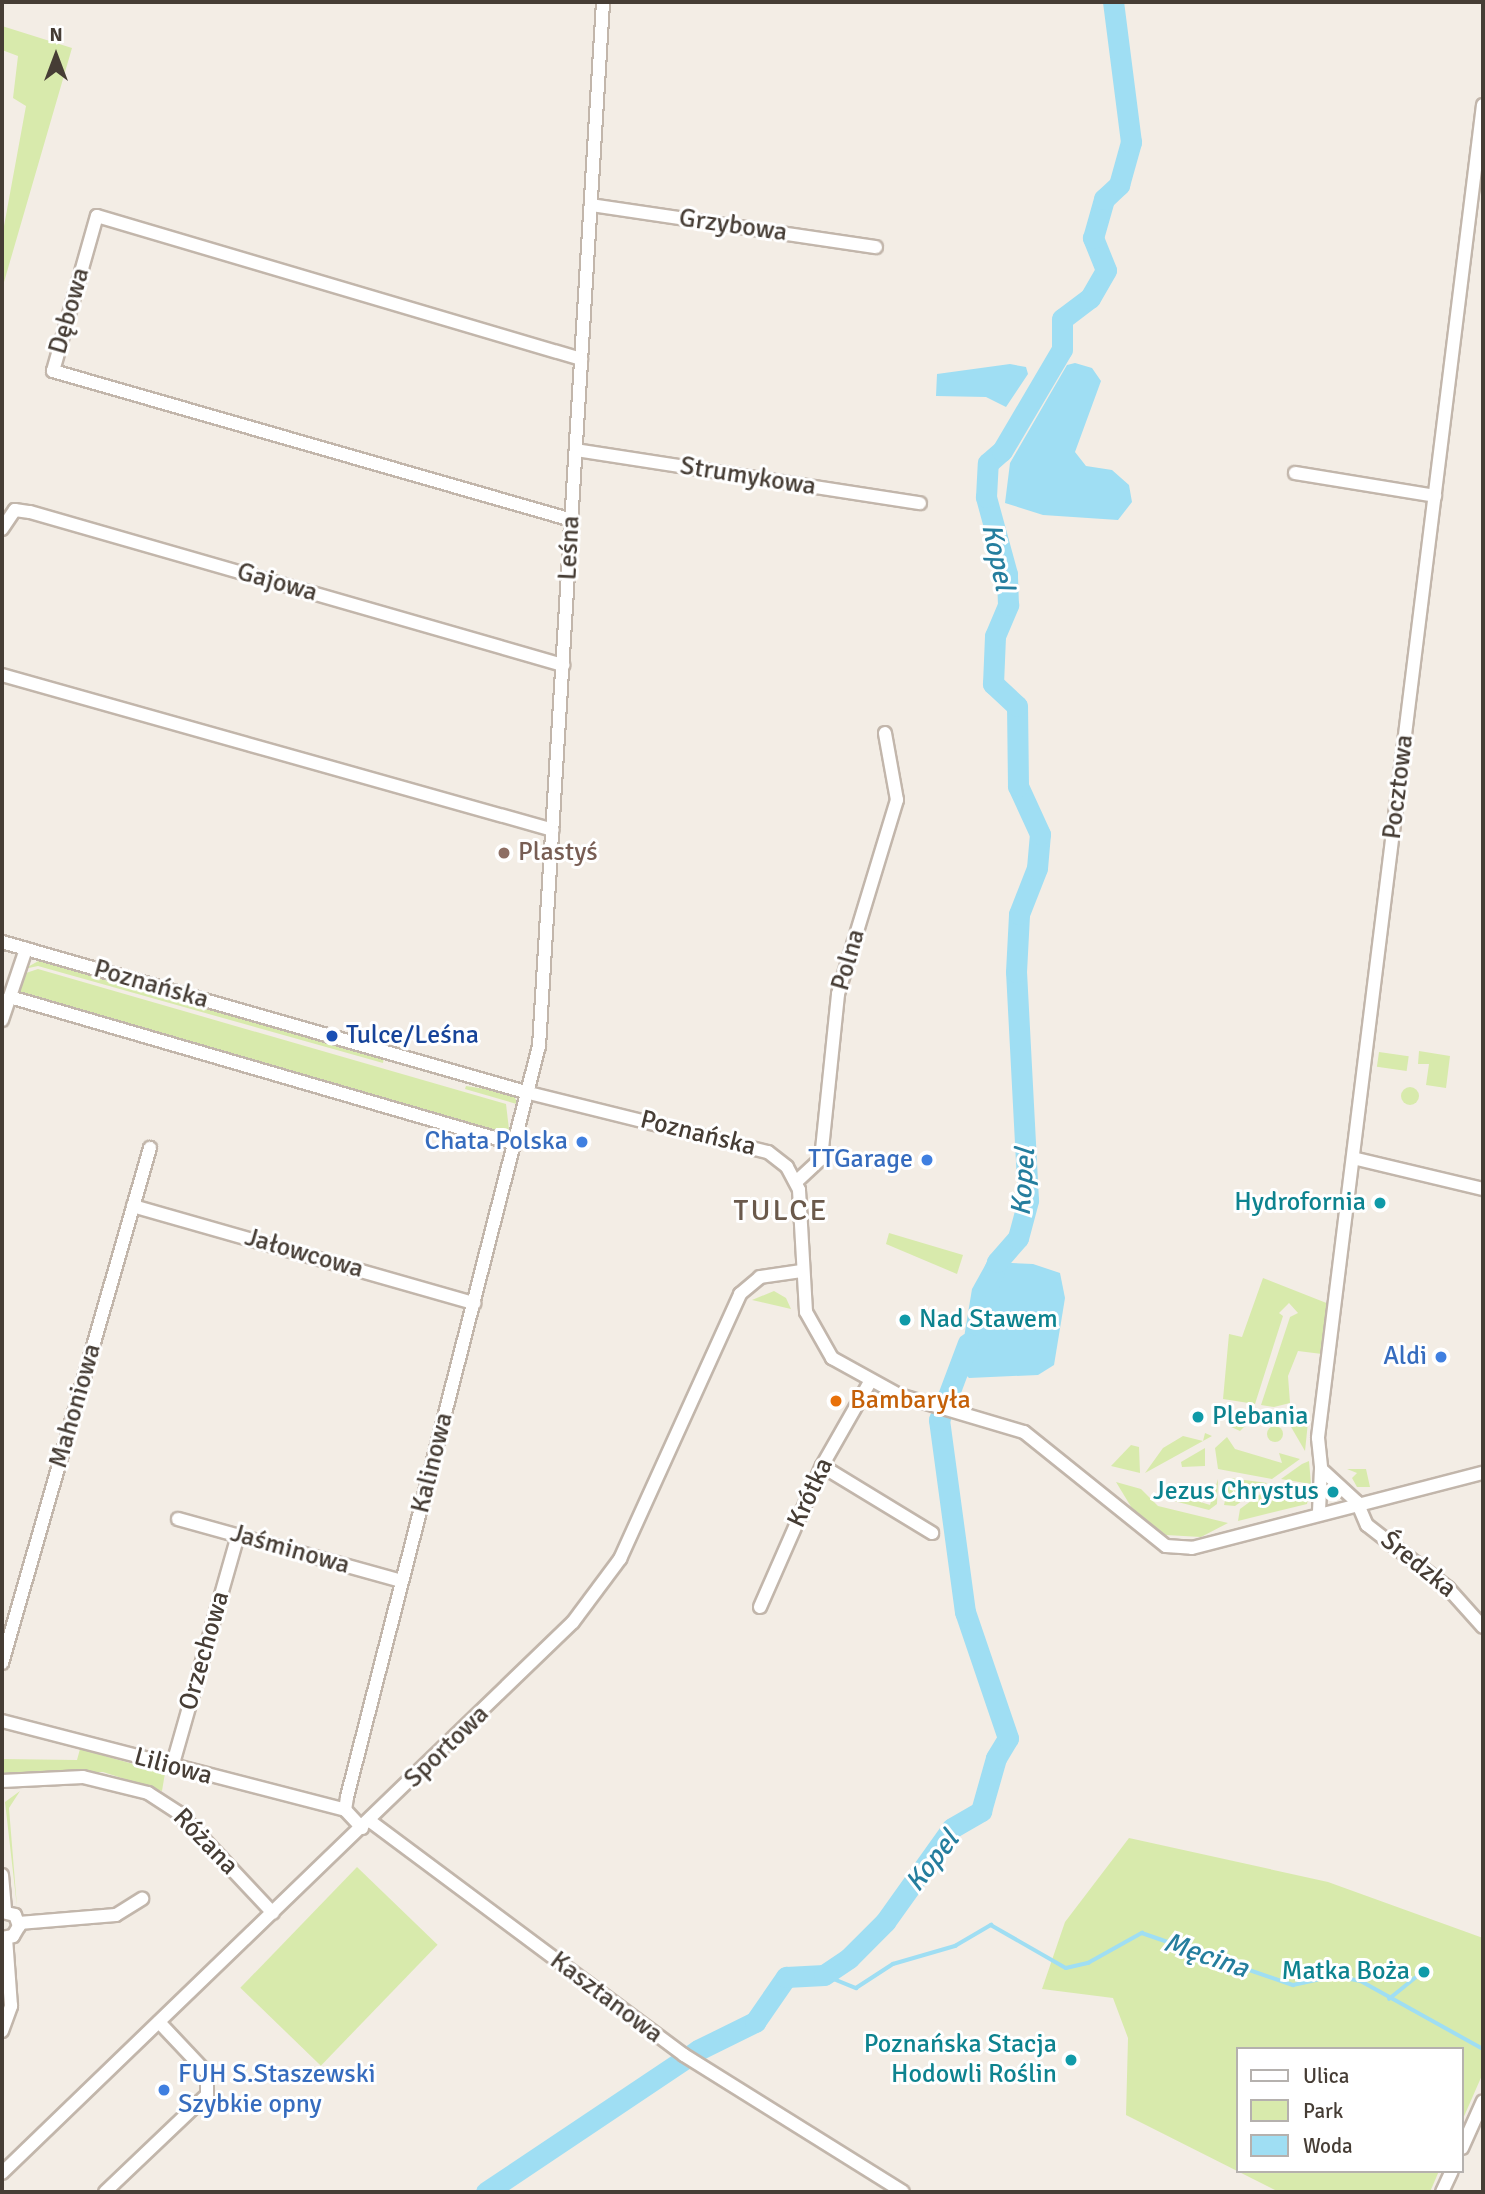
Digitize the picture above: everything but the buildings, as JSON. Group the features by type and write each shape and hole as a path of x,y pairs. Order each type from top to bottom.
{"street":[{"name":"Leśna","path":"529,1093 538,1046 553,830 603,2"},
{"name":"Pocztowa","path":"1319,1511 1321,1469 1318,1438 1357,1159 1483,105"},
{"name":"Grzybowa","path":"591,205 876,247"},
{"name":"Dębowa","path":"572,520 53,371 97,216 581,359"},
{"name":"Strumykowa","path":"576,450 920,503"},
{"path":"1295,473 1435,496"},
{"name":"Gajowa","path":"2,529 15,510 30,512 563,664"},
{"path":"2,675 553,830"},
{"name":"Polna","path":"796,1182 821,1159 838,993 897,800 896,769 884,733"},
{"name":"Poznańska","path":"2,942 529,1093 753,1146 775,1156 796,1182"},
{"path":"2,1020 26,948"},
{"name":"Poznańska","path":"10,997 515,1144"},
{"name":"Kalinowa","path":"345,1810 529,1093"},
{"name":"Mahoniowa","path":"2,1663 150,1148"},
{"path":"1357,1159 1483,1189"},
{"path":"796,1182 801,1271 815,1336 839,1364 870,1382 1024,1432 1166,1546 1200,1547 1319,1511 1483,1473"},
{"name":"Jałowcowa","path":"134,1206 474,1303"},
{"name":"Sportowa","path":"2,2173 535,1662 605,1584 740,1294 760,1277 801,1271"},
{"name":"Krótka","path":"760,1607 822,1466 870,1382"},
{"path":"822,1466 932,1533"},
{"path":"1321,1469 1357,1502"},
{"name":"Średzka","path":"1357,1502 1367,1525 1442,1582 1483,1627"},
{"name":"Jaśminowa","path":"178,1518 402,1581"},
{"name":"Orzechowa","path":"172,1767 238,1535"},
{"name":"Liliowa","path":"2,1721 345,1810"},
{"name":"Różana","path":"2,1781 83,1776 148,1793 179,1813 272,1913"},
{"path":"345,1810 366,1825"},
{"name":"Kasztanowa","path":"366,1825 701,2067 903,2192"},
{"path":"2,1875 3,1912 19,1923 116,1915 142,1899"},
{"path":"2,2031 11,2006 4,1938 19,1923"},
{"path":"106,2192 207,2095 206,2073 159,2022"},
{"path":"1464,2144 1483,2101"},
{"path":"1443,2192 1451,2173"}],"green space":[{"path":"2,26 72,48 2,289 2,237 26,106 13,98 18,56 2,50"},
{"path":"42,959 384,1057 383,1063 38,966 24,969"},
{"path":"38,969 506,1104 510,1138 17,996 26,973"},
{"path":"1419,1051 1450,1056 1446,1088 1426,1085 1429,1064 1418,1064"},
{"path":"1379,1052 1409,1056 1407,1071 1377,1067"},
{"path":"466,1086 511,1093 520,1105 465,1089"},
{"path":"1410,1087 1416,1090 1419,1096 1416,1102 1410,1105 1404,1102 1401,1096 1404,1090"},
{"path":"889,1233 963,1255 957,1274 886,1244"},
{"path":"1263,1278 1329,1304 1322,1354 1298,1351 1288,1376 1290,1403 1274,1407 1261,1405 1290,1317 1298,1313 1289,1303 1279,1313 1283,1316 1255,1404 1223,1399 1229,1334 1242,1337"},
{"path":"774,1291 786,1298 791,1309 752,1300"},
{"path":"1238,1412 1256,1415 1240,1431 1229,1426 1233,1414"},
{"path":"1294,1414 1308,1422 1305,1451 1287,1420"},
{"path":"1272,1426 1278,1426 1283,1434 1281,1440 1272,1442 1267,1437 1267,1431"},
{"path":"1205,1433 1212,1436 1203,1441"},
{"path":"1183,1436 1203,1441 1145,1473 1163,1448"},
{"path":"1227,1437 1235,1449 1282,1463 1279,1453 1300,1459 1272,1479 1218,1469 1215,1448"},
{"path":"1131,1445 1139,1447 1140,1473 1111,1466"},
{"path":"1205,1448 1205,1466 1182,1467 1181,1462"},
{"path":"1309,1461 1311,1484 1281,1479 1302,1464"},
{"path":"1347,1469 1366,1469 1370,1487 1357,1487 1352,1478 1357,1473"},
{"path":"1230,1478 1267,1483 1235,1506 1224,1505"},
{"path":"1218,1479 1217,1504 1209,1510 1170,1500 1172,1493 1210,1505"},
{"path":"1116,1482 1141,1489 1158,1506 1228,1523 1201,1537 1166,1535 1133,1510"},
{"path":"1274,1484 1310,1489 1307,1504 1238,1521 1240,1509"},
{"path":"80,1749 165,1773 162,1791 103,1772 2,1773 2,1759 77,1760"},
{"path":"20,1791 9,1808 17,1907 5,1802"},
{"path":"1129,1838 1328,1882 1483,1938 1483,2073 1464,2116 1464,2047 1236,2047 1236,2170 1126,2115 1128,2038 1113,1998 1042,1989 1065,1922"},
{"path":"357,1867 438,1945 321,2066 240,1988"},
{"path":"1241,2173 1438,2173 1430,2192 1279,2192"}],"water":[{"path":"1075,363 1092,368 1101,381 1075,452 1086,466 1112,470 1129,485 1132,502 1118,520 1043,515 1005,503 1010,463 1067,365"},
{"path":"1010,364 1026,367 1028,374 1006,407 986,397 936,396 937,374"},
{"path":"987,1262 1033,1264 1060,1273 1065,1298 1054,1365 1038,1375 969,1378 959,1368 972,1289"}],"waterway":[{"name":"Kopel","path":"988,1286 997,1262 1018,1238 1028,1200 1016,972 1019,914 1037,868 1040,834 1018,786 1017,706 993,684 995,636 1008,605 1007,574 986,497 988,463 1002,451 1062,349 1062,319 1090,298 1106,270 1093,238 1104,199 1119,185 1131,142 1113,2"},
{"name":"Kopel","path":"486,2192 698,2050 755,2022 786,1977 824,1975 849,1958 885,1922 952,1828 981,1811 996,1758 1008,1738 965,1612 939,1420 968,1343"},
{"name":"Męcina","path":"824,1975 856,1988 893,1964 955,1946 991,1925 1066,1968 1088,1963 1142,1933 1293,1985 1335,1976 1361,1981 1483,2049"},
{"path":"1389,1999 1417,1976"}],"place":[{"name":"Plastyś","path":"504,853"},
{"name":"Tulce/Leśna","path":"332,1036"},
{"name":"Chata Polska","path":"582,1142"},
{"name":"TTGarage","path":"927,1160"},
{"name":"Hydrofornia","path":"1380,1203"},
{"name":"Nad Stawem","path":"905,1320"},
{"name":"Aldi","path":"1441,1357"},
{"name":"Bambaryła","path":"836,1401"},
{"name":"Plebania","path":"1198,1417"},
{"name":"Jezus Chrystus","path":"1333,1492"},
{"name":"Matka Boża","path":"1424,1972"},
{"name":"Poznańska Stacja Hodowli Roślin","path":"1071,2060"},
{"name":"FUH S.Staszewski Szybkie opny","path":"164,2090"}],"district":[{"name":"TULCE","path":"781,1211"}]}
